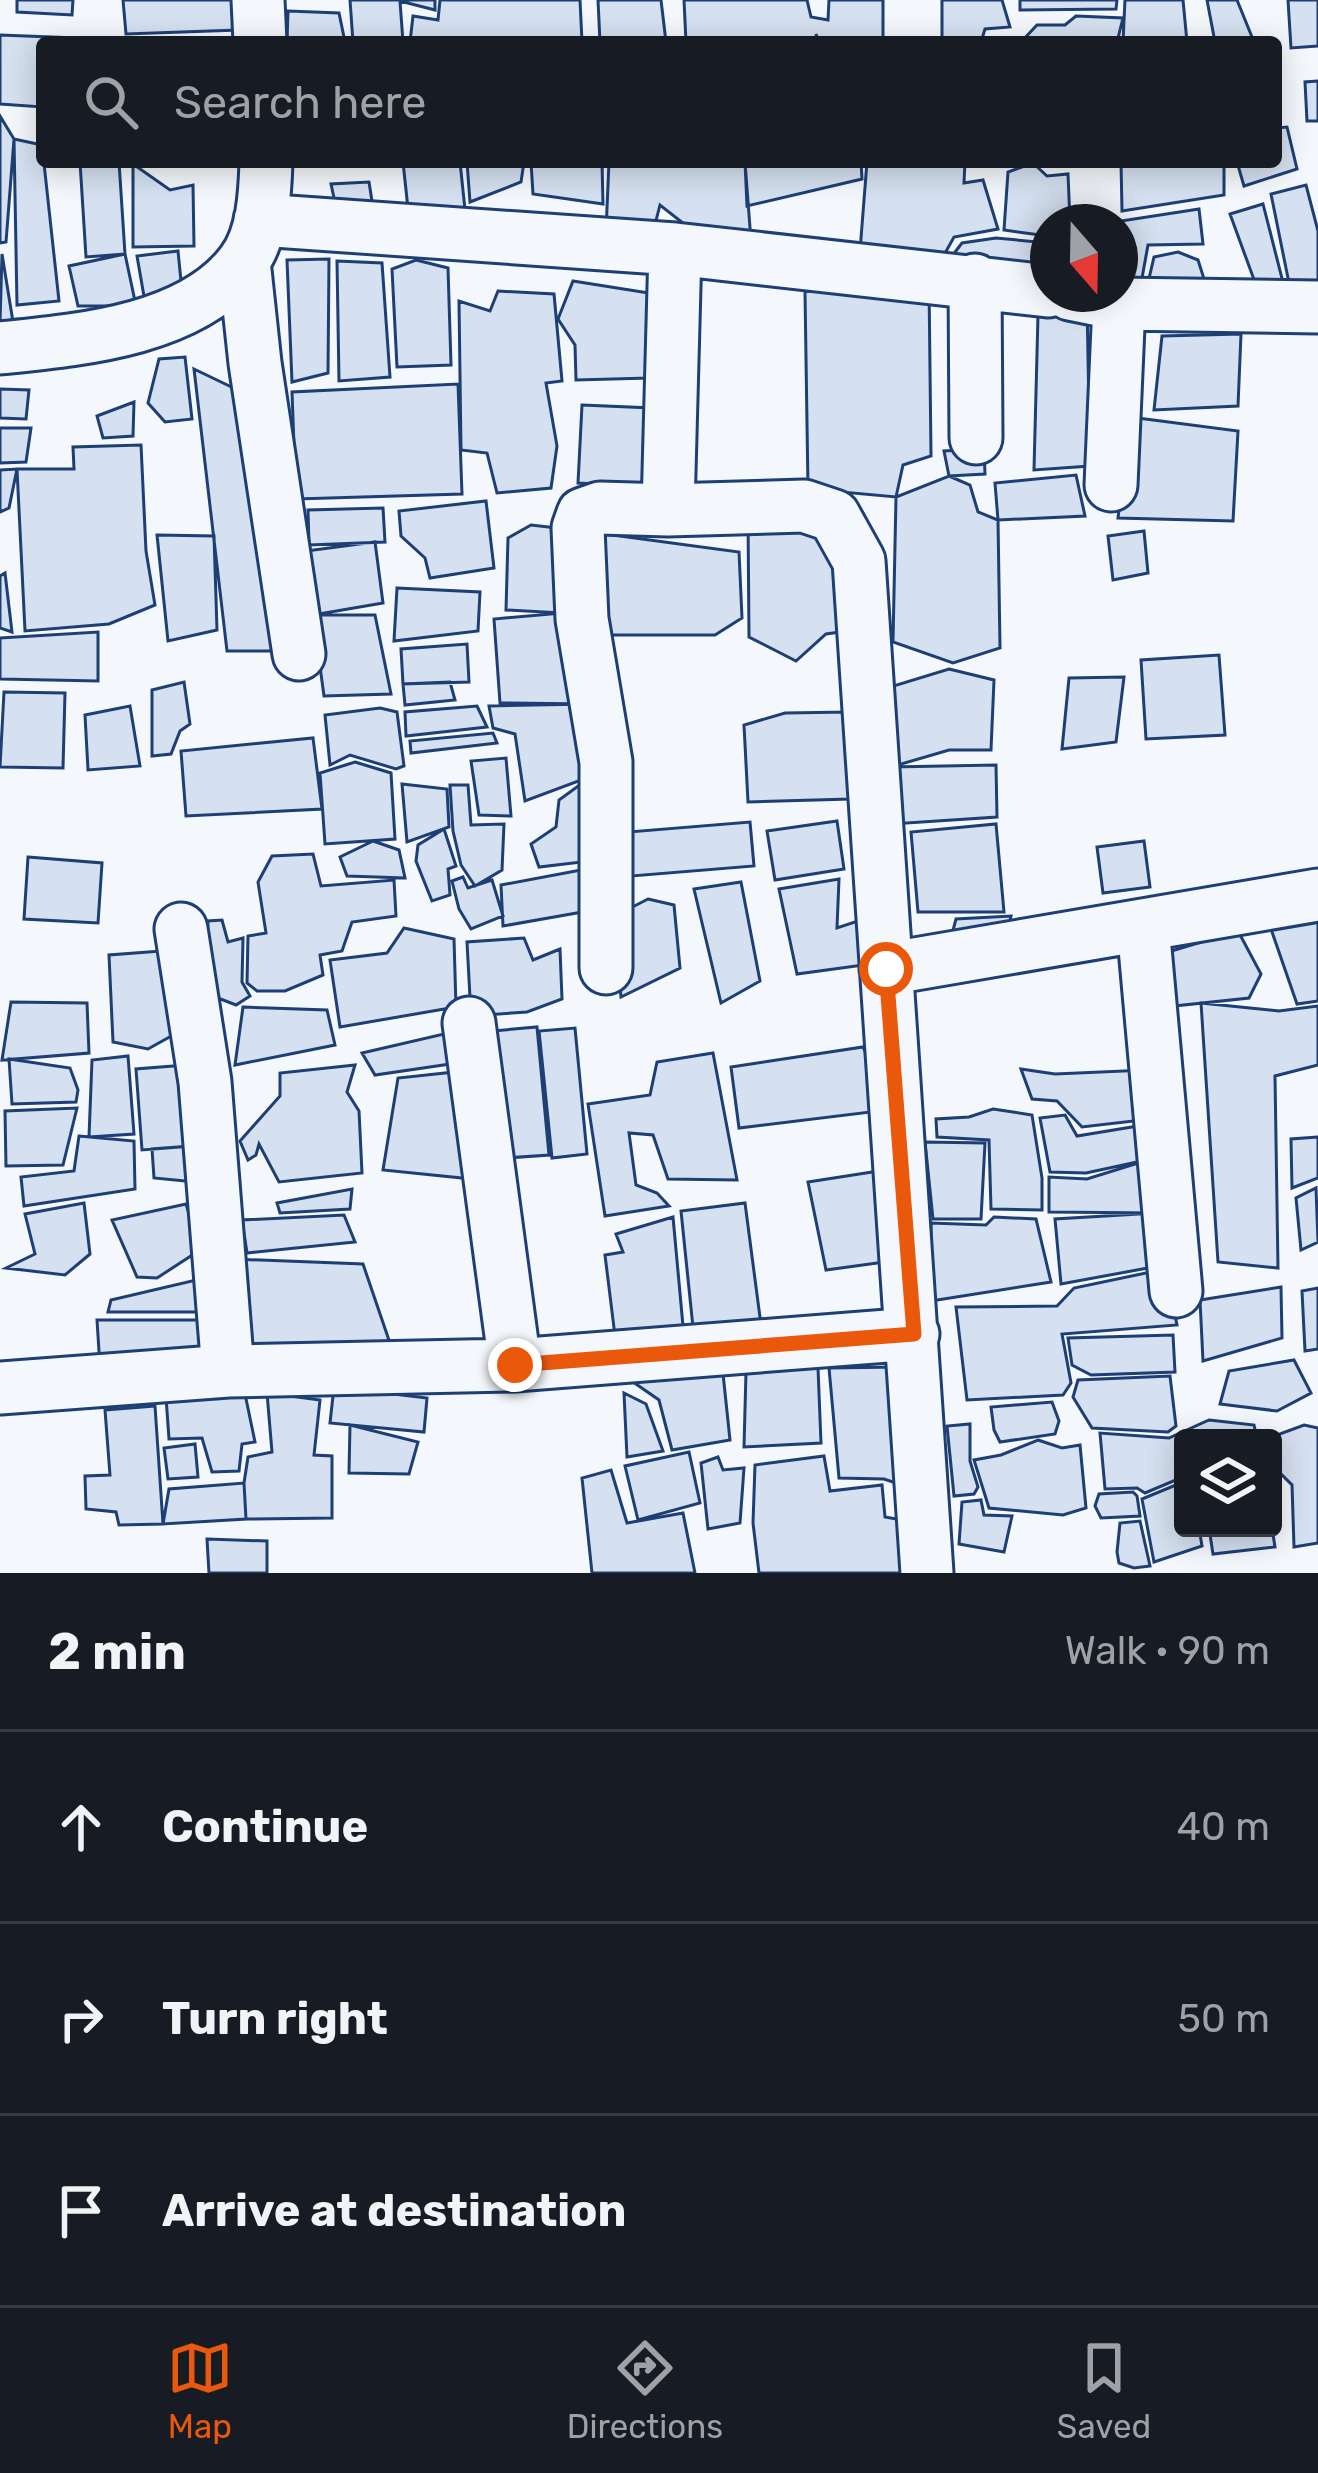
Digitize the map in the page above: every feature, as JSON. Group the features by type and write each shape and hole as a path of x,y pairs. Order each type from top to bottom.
{"street":[{"path":"258,0 260,36"},
{"path":"265,168 252,241 255,363 298,654"},
{"path":"0,348 142,326 202,297 252,241 675,249 1030,288"},
{"path":"668,509 675,249"},
{"path":"975,280 976,438"},
{"path":"1138,301 1318,307"},
{"path":"1095,312 1111,484"},
{"path":"606,968 605,762 582,619 578,528 583,514 600,508 804,506 834,516 859,561 927,1573"},
{"path":"886,969 1318,895"},
{"path":"1144,926 1176,1291"},
{"path":"181,929 205,1082 228,1371"},
{"path":"469,1023 515,1365"},
{"path":"0,1388 228,1371 515,1365 914,1334"}],"building":[{"path":"17,0 73,0 72,15 17,12"},
{"path":"123,0 236,0 238,30 126,34"},
{"path":"350,0 435,0 435,10 400,1 403,36 353,36"},
{"path":"440,0 580,0 582,36 411,36 413,16 438,20"},
{"path":"598,0 661,0 665,36 600,36"},
{"path":"684,0 807,0 811,17 828,20 829,0 883,0 883,36 686,36"},
{"path":"942,0 1002,0 1010,27 985,29 983,36 942,36"},
{"path":"1020,0 1117,0 1116,9 1020,10"},
{"path":"1125,0 1183,0 1186,36 1123,36"},
{"path":"1207,0 1237,0 1252,36 1214,36"},
{"path":"1288,0 1318,0 1318,46 1291,48"},
{"path":"288,11 339,13 344,36 287,36"},
{"path":"1076,16 1123,18 1118,36 1027,36 1037,25 1065,25"},
{"path":"0,35 36,36 36,107 0,104"},
{"path":"1318,81 1318,121 1307,121 1305,82"},
{"path":"0,116 14,139 6,242 0,243"},
{"path":"1282,127 1287,127 1297,169 1244,186 1239,168 1282,168"},
{"path":"14,139 36,144 36,168 45,168 59,301 17,305"},
{"path":"80,168 119,168 125,254 86,257"},
{"path":"133,168 170,190 193,185 194,246 133,247"},
{"path":"404,168 461,168 466,219 409,218"},
{"path":"467,168 523,168 521,182 470,202"},
{"path":"531,168 602,168 603,204 533,194"},
{"path":"609,168 745,168 751,241 702,238 660,205 652,236 606,231"},
{"path":"745,168 861,168 862,179 747,206"},
{"path":"867,168 965,168 964,183 983,180 998,229 954,237 939,264 860,251"},
{"path":"1038,168 1047,176 1068,174 1069,204 1030,204 1030,234 1004,230 1008,172"},
{"path":"1121,168 1224,168 1224,195 1138,208 1138,204 1122,204"},
{"path":"369,182 374,214 337,212 331,184"},
{"path":"1306,185 1318,231 1318,291 1290,288 1271,194"},
{"path":"1263,204 1288,302 1260,296 1230,214"},
{"path":"1199,209 1203,244 1148,245 1142,278 1138,278 1138,218"},
{"path":"996,238 1030,241 1030,264 949,260 962,243"},
{"path":"178,251 182,291 145,302 137,256"},
{"path":"1178,252 1198,260 1205,282 1148,283 1154,257"},
{"path":"2,254 13,322 0,323"},
{"path":"125,254 136,306 78,306 69,266"},
{"path":"329,259 328,373 292,382 287,260"},
{"path":"416,260 448,268 451,365 397,367 392,269"},
{"path":"337,261 382,263 390,377 339,381"},
{"path":"860,279 929,284 931,456 903,465 896,497 808,489 805,292"},
{"path":"573,281 655,294 649,378 576,380 575,345 558,319"},
{"path":"498,291 554,294 562,381 546,383 557,446 551,488 497,493 487,453 461,450 459,301 490,311"},
{"path":"1087,312 1090,466 1034,470 1038,315"},
{"path":"1241,334 1238,406 1154,410 1162,336"},
{"path":"185,357 192,419 165,422 148,403 159,359"},
{"path":"194,369 248,395 282,651 227,651"},
{"path":"458,384 462,494 296,499 292,392"},
{"path":"0,389 29,390 26,419 0,418"},
{"path":"134,402 133,436 103,438 97,416"},
{"path":"582,405 652,408 649,487 578,483"},
{"path":"1130,417 1238,431 1233,521 1118,518"},
{"path":"0,428 31,428 26,462 0,463"},
{"path":"141,445 146,551 155,605 109,624 25,631 17,469 74,469 73,447"},
{"path":"984,449 985,474 949,476 944,451"},
{"path":"17,469 9,508 0,512 0,470"},
{"path":"1076,475 1085,516 998,520 995,483"},
{"path":"949,476 970,485 978,512 998,520 1000,648 953,663 893,642 896,497"},
{"path":"486,501 494,568 430,578 425,558 401,536 399,511"},
{"path":"383,508 385,542 309,545 308,510"},
{"path":"748,517 829,529 835,590 853,590 855,630 826,634 796,661 749,637"},
{"path":"531,525 566,529 562,613 506,610 508,538"},
{"path":"1144,531 1148,573 1113,580 1108,536"},
{"path":"605,534 739,552 742,618 715,635 604,635"},
{"path":"157,535 214,536 217,630 168,641"},
{"path":"375,542 383,603 313,615 306,551"},
{"path":"5,573 12,632 0,628 0,576"},
{"path":"397,588 480,592 478,631 394,641"},
{"path":"562,613 590,704 500,703 494,619"},
{"path":"313,615 375,615 391,694 324,696"},
{"path":"98,632 98,681 0,679 0,638"},
{"path":"467,644 469,682 403,684 401,649"},
{"path":"1219,655 1225,735 1146,739 1141,660"},
{"path":"949,669 994,680 991,750 949,750 891,767 890,687"},
{"path":"1124,677 1116,742 1062,749 1069,678"},
{"path":"184,682 190,724 180,731 171,754 152,756 152,690"},
{"path":"450,682 455,700 405,705 403,684"},
{"path":"4,692 65,693 63,768 0,767"},
{"path":"590,704 592,776 525,801 515,734 493,728 489,706"},
{"path":"130,706 140,766 88,770 85,715"},
{"path":"477,706 487,727 406,736 405,712"},
{"path":"380,708 397,712 404,766 396,769 350,755 330,765 325,715"},
{"path":"849,712 850,799 748,802 744,725 785,713"},
{"path":"493,733 497,743 411,753 410,741"},
{"path":"313,738 322,809 186,816 181,751"},
{"path":"506,758 511,816 479,815 471,761"},
{"path":"355,762 391,773 395,839 325,844 320,773"},
{"path":"996,765 997,817 892,824 891,767"},
{"path":"592,776 582,862 539,867 531,844 556,827 559,800"},
{"path":"402,784 447,789 449,827 407,842"},
{"path":"450,785 468,785 471,825 504,824 502,870 475,886 461,865"},
{"path":"837,821 844,869 775,880 767,831"},
{"path":"750,822 754,866 632,876 628,832"},
{"path":"996,824 1004,912 918,912 911,832"},
{"path":"444,829 456,866 448,869 450,895 432,901 416,861 418,845"},
{"path":"373,841 399,850 405,878 347,876 340,857"},
{"path":"1144,841 1150,887 1103,893 1097,847"},
{"path":"313,854 321,886 394,880 396,916 352,922 342,951 320,955 323,975 285,991 257,991 247,983 248,936 266,933 258,882 272,856"},
{"path":"28,857 102,863 98,923 24,919"},
{"path":"581,870 588,911 503,926 501,885"},
{"path":"463,877 468,888 492,880 503,916 471,929 459,909 452,881"},
{"path":"839,879 837,928 870,917 871,964 797,974 779,889"},
{"path":"741,882 760,981 721,1003 694,889"},
{"path":"648,899 674,905 680,968 621,997 613,917"},
{"path":"1318,911 1318,1001 1297,1004 1271,929"},
{"path":"1011,916 1006,942 951,938 956,919"},
{"path":"222,920 228,942 243,938 242,982 250,996 236,1005 205,993 208,921"},
{"path":"404,928 454,939 456,1007 340,1027 330,960 387,953"},
{"path":"1238,931 1261,974 1249,998 1174,1006 1168,952"},
{"path":"524,938 533,960 560,949 562,999 527,1012 471,1016 467,942"},
{"path":"174,950 191,1025 148,1049 113,1042 109,955"},
{"path":"11,1002 87,1003 89,1053 2,1060"},
{"path":"1201,1003 1279,1011 1318,1006 1318,1065 1275,1076 1278,1268 1218,1262"},
{"path":"243,1007 327,1010 335,1045 235,1065"},
{"path":"537,1027 549,1155 492,1159 481,1032"},
{"path":"575,1028 587,1154 552,1158 539,1031"},
{"path":"461,1030 464,1062 375,1075 362,1053"},
{"path":"863,1047 880,1083 871,1112 739,1128 731,1067"},
{"path":"713,1053 737,1180 668,1179 653,1135 629,1133 636,1185 657,1193 669,1206 605,1216 588,1104 650,1095 657,1062"},
{"path":"128,1056 134,1134 89,1137 92,1060"},
{"path":"9,1059 70,1068 78,1090 76,1102 12,1104"},
{"path":"198,1064 204,1145 142,1150 136,1069"},
{"path":"355,1065 347,1092 359,1111 362,1173 279,1182 259,1144 256,1155 248,1160 240,1141 280,1096 280,1073"},
{"path":"1021,1069 1055,1074 1146,1070 1151,1119 1082,1127 1057,1101 1032,1099"},
{"path":"464,1071 472,1179 383,1170 398,1078"},
{"path":"77,1108 63,1165 6,1166 5,1111"},
{"path":"993,1109 1032,1115 1042,1210 991,1209 989,1140 937,1137 936,1119 969,1117"},
{"path":"1065,1115 1077,1136 1144,1125 1151,1159 1086,1173 1050,1172 1040,1118"},
{"path":"79,1136 134,1141 135,1189 24,1206 21,1177 74,1171"},
{"path":"1318,1137 1318,1178 1292,1188 1291,1139"},
{"path":"925,1142 985,1143 981,1219 933,1219"},
{"path":"204,1145 207,1173 185,1181 154,1178 152,1149"},
{"path":"1151,1159 1156,1213 1049,1212 1049,1177 1087,1179"},
{"path":"885,1170 892,1261 826,1270 808,1182"},
{"path":"1316,1188 1318,1242 1301,1250 1296,1198"},
{"path":"352,1189 350,1209 280,1213 277,1203"},
{"path":"84,1203 90,1254 65,1275 6,1268 35,1254 25,1214"},
{"path":"745,1203 761,1325 694,1337 681,1211"},
{"path":"186,1204 200,1250 157,1278 137,1277 112,1220"},
{"path":"1156,1213 1164,1265 1061,1284 1055,1219"},
{"path":"344,1215 355,1242 247,1253 242,1220"},
{"path":"673,1217 683,1326 615,1336 605,1255 623,1252 616,1234"},
{"path":"994,1217 1036,1219 1051,1282 931,1301 931,1223 986,1225"},
{"path":"232,1259 363,1264 393,1352 234,1363"},
{"path":"1165,1269 1177,1325 1062,1334 1071,1383 1063,1395 967,1400 956,1307 1057,1306 1074,1288"},
{"path":"213,1276 218,1312 108,1312 111,1300"},
{"path":"1281,1287 1282,1338 1203,1361 1200,1300"},
{"path":"1318,1288 1318,1349 1305,1351 1302,1291"},
{"path":"97,1320 212,1320 216,1361 100,1367"},
{"path":"1173,1335 1175,1372 1091,1375 1072,1365 1068,1338"},
{"path":"1294,1360 1311,1393 1277,1411 1220,1404 1229,1371"},
{"path":"722,1364 730,1440 672,1450 659,1400 623,1375"},
{"path":"899,1367 911,1488 884,1479 839,1478 829,1368"},
{"path":"818,1368 821,1443 744,1447 746,1372"},
{"path":"1170,1376 1176,1426 1168,1432 1092,1428 1073,1397 1078,1380"},
{"path":"334,1387 427,1398 424,1432 330,1423"},
{"path":"267,1393 320,1400 314,1455 332,1456 332,1518 246,1519 248,1457 272,1452"},
{"path":"624,1393 646,1404 663,1451 627,1457"},
{"path":"245,1394 255,1442 242,1444 239,1471 212,1472 202,1438 169,1439 166,1397"},
{"path":"1052,1402 1059,1421 1055,1434 1000,1442 991,1407"},
{"path":"155,1406 163,1524 119,1525 116,1512 86,1509 85,1476 110,1475 105,1410"},
{"path":"1209,1420 1254,1425 1255,1429 1189,1429"},
{"path":"970,1424 970,1461 978,1487 974,1494 954,1496 947,1426"},
{"path":"350,1425 418,1442 409,1474 349,1473"},
{"path":"1304,1425 1318,1428 1318,1543 1294,1547 1292,1485 1282,1475 1282,1433"},
{"path":"1100,1433 1174,1436 1174,1481 1145,1493 1137,1488 1105,1489"},
{"path":"1038,1440 1062,1448 1080,1445 1086,1508 1063,1515 989,1508 974,1460"},
{"path":"195,1444 198,1477 168,1479 164,1448"},
{"path":"689,1452 700,1503 638,1520 625,1466"},
{"path":"824,1456 830,1491 882,1485 885,1517 902,1520 915,1573 759,1573 753,1523 755,1465"},
{"path":"718,1457 723,1470 744,1468 740,1523 708,1529 701,1463"},
{"path":"611,1470 627,1523 683,1513 695,1573 592,1573 582,1478"},
{"path":"244,1483 246,1519 163,1524 169,1489"},
{"path":"1174,1486 1174,1537 1200,1537 1202,1546 1154,1562 1142,1499"},
{"path":"1133,1492 1140,1516 1101,1518 1095,1506 1099,1494"},
{"path":"981,1500 984,1515 1012,1516 1004,1552 959,1544 962,1502"},
{"path":"1140,1521 1150,1566 1134,1568 1119,1563 1120,1523"},
{"path":"1210,1537 1273,1537 1275,1547 1213,1554"},
{"path":"207,1539 267,1541 267,1573 209,1573"}],"route":[{"path":"515,1365 914,1334 886,969"}]}
